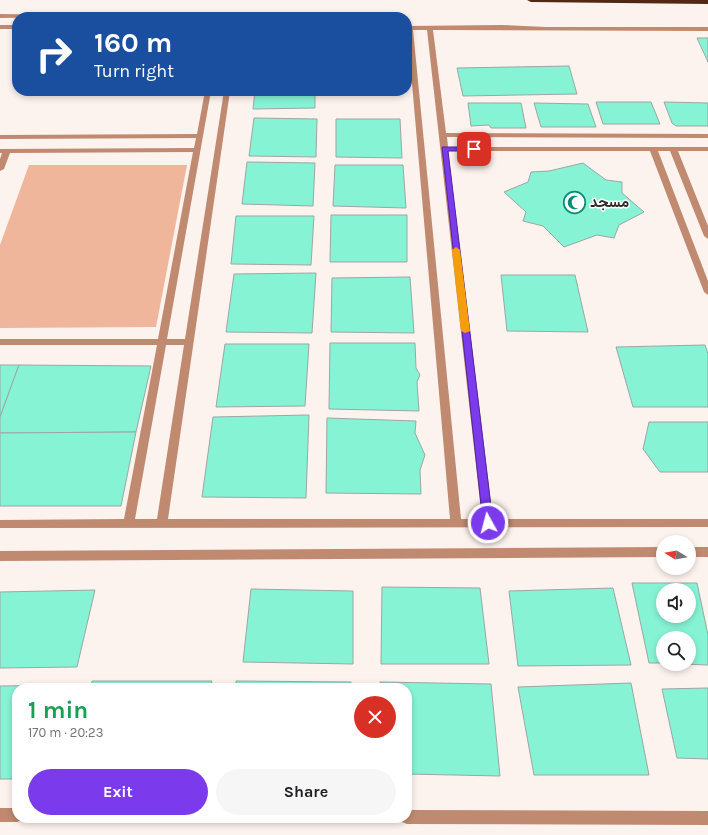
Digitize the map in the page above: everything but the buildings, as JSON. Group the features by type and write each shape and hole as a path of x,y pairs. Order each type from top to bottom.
{"highway":[{"path":"531,0 708,2"}],"street":[{"path":"0,16 12,16"},
{"path":"0,27 12,27"},
{"path":"412,28 502,27 546,29 708,29"},
{"path":"430,28 488,523"},
{"path":"412,69 456,523"},
{"path":"129,524 207,96"},
{"path":"162,524 226,96"},
{"path":"443,134 708,136"},
{"path":"0,137 200,136"},
{"path":"444,149 708,149"},
{"path":"653,149 708,292"},
{"path":"673,149 708,236"},
{"path":"0,169 4,151 197,150"},
{"path":"0,342 190,342"},
{"path":"0,524 708,522"},
{"path":"0,556 656,552"},
{"path":"696,552 708,552"},
{"path":"0,815 12,815"},
{"path":"412,817 708,818"}],"shaded area":[{"path":"29,165 187,165 156,327 0,328 0,245"}],"slow traffic":[{"path":"456,250 465,331"}],"place":[{"name":"مسجد","path":"574,202"}],"route":[{"path":"474,149 444,149 488,523"}]}
